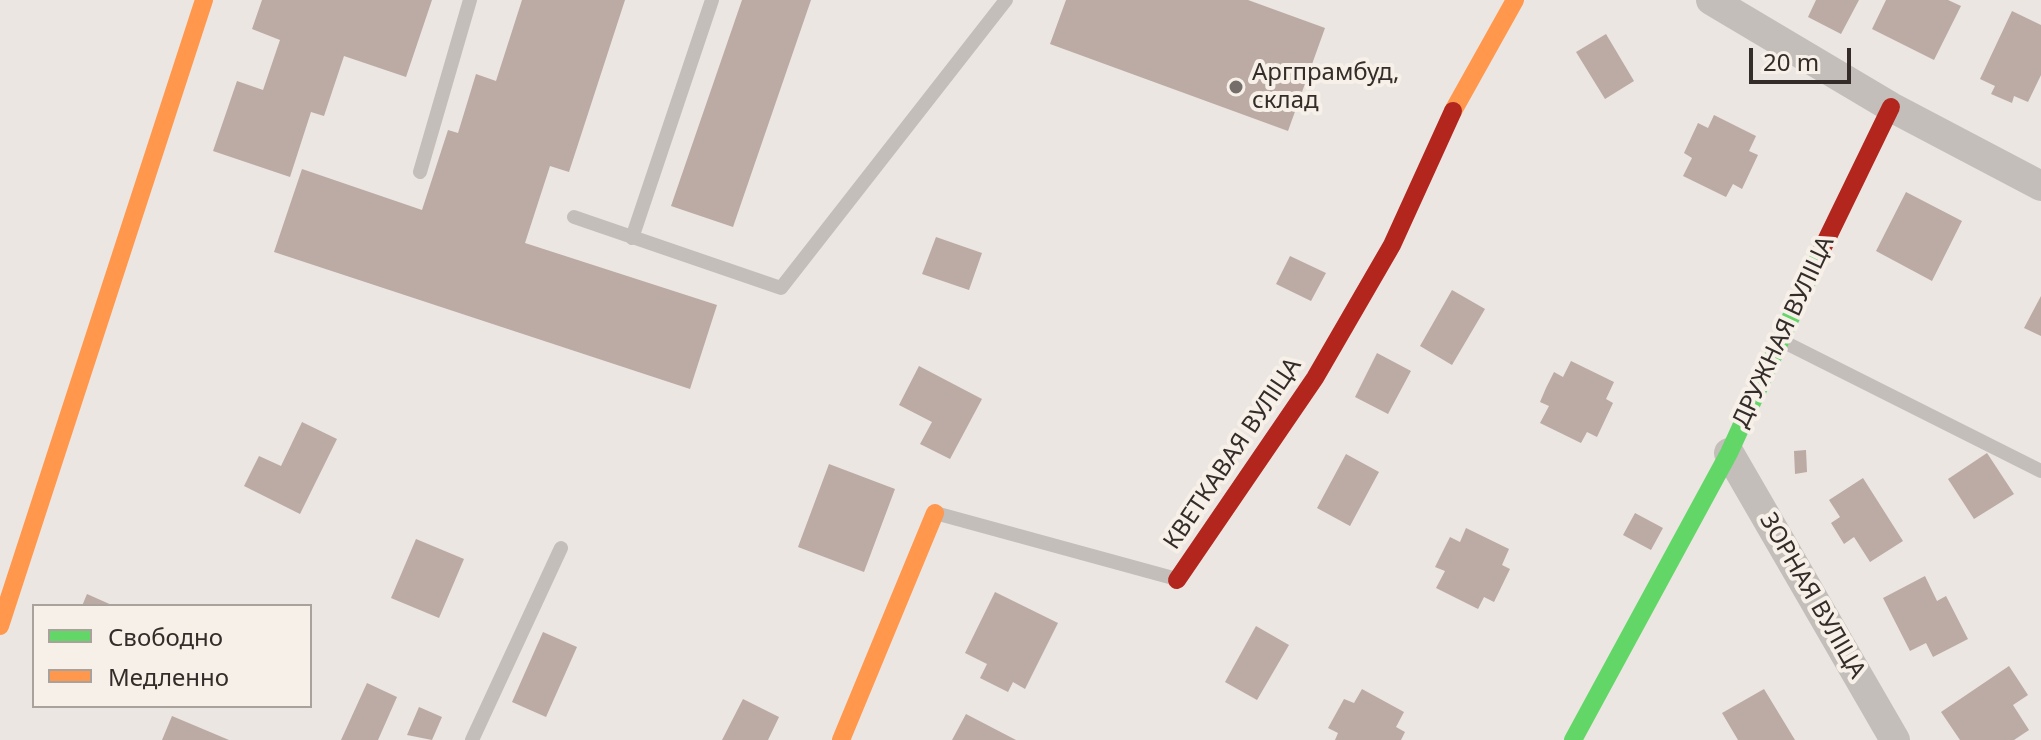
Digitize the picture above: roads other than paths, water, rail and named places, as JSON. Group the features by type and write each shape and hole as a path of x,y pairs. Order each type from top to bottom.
{"street":[{"path":"0,626 204,0"},
{"name":"КВЕТКАВАЯ ВУЛІЦА","path":"1177,580 1315,378 1392,245 1458,99 1515,0"},
{"path":"1711,0 1891,107 2041,186"},
{"name":"ДРУЖНАЯ ВУЛІЦА","path":"1573,740 1729,453 1778,339 1891,107"},
{"name":"ЗОРНАЯ ВУЛІЦА","path":"1729,453 1895,740"},
{"name":"КВЕТКАВАЯ ВУЛІЦА","path":"841,740 935,513"}],"lane":[{"path":"420,172 470,0"},
{"path":"632,238 712,0"},
{"path":"574,217 781,288 1006,0"},
{"path":"1778,339 2041,471"},
{"name":"КВЕТКАВАЯ ВУЛІЦА","path":"935,513 1177,580"},
{"path":"472,740 561,548"}],"place":[{"name":"Аргпрамбуд, склад","path":"1236,87"}]}
